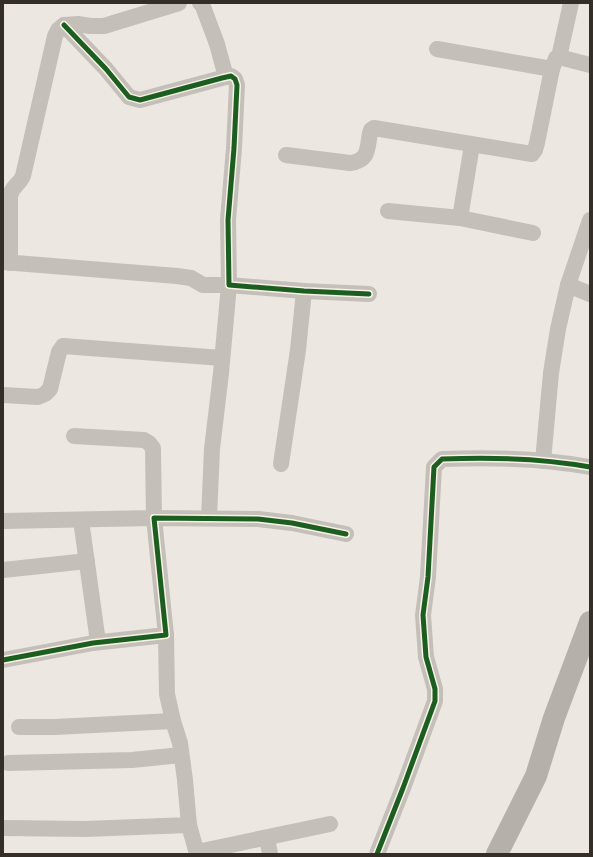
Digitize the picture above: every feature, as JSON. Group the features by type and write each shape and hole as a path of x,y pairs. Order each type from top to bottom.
{"street":[{"path":"176,3 104,26 78,24 64,25 58,30 55,36 23,176 12,190 10,196 6,263 177,276 191,278 204,285 229,285 369,294"},
{"path":"200,3 202,4 217,44 226,77"},
{"path":"286,155 350,164 358,162 364,158 371,130 374,128 532,154 537,143 555,63 571,3"},
{"path":"64,25 106,69 129,97 140,100 231,76 235,79 237,85 228,220 229,285 212,449 209,518"},
{"path":"437,49 555,63 590,65"},
{"path":"460,218 472,145"},
{"path":"388,211 460,218 533,234"},
{"path":"543,461 551,373 558,328 568,285 590,220"},
{"path":"568,285 590,294"},
{"path":"281,464 298,350 304,291"},
{"path":"3,395 38,397 46,394 50,389 59,352 63,346 222,358"},
{"path":"74,436 144,440 149,443 152,448 154,518 166,635 167,694 180,743 189,825 197,853 330,824"},
{"path":"376,854 404,788 435,701 435,689 426,657 423,615 428,577 434,467 442,459 478,458 560,461 590,467"},
{"path":"3,521 154,518 258,519 316,527 346,534"},
{"path":"81,520 98,642"},
{"path":"3,570 87,561"},
{"path":"497,854 536,776 554,718 590,622"},
{"path":"3,660 98,642 166,635"},
{"path":"19,727 55,727 173,721"},
{"path":"8,764 132,760 181,754"},
{"path":"3,828 85,829 189,825"},
{"path":"267,838 270,854"}],"cycle path":[{"path":"64,25 106,69 129,97 140,100 231,76 235,79 237,85 234,148 228,220 229,285 369,294"},
{"path":"377,854 435,701 435,689 426,657 423,615 428,577 434,467 442,459 479,458 535,460 590,467"},
{"path":"3,660 93,643 166,635 154,518 258,519 292,523 346,534"}]}
